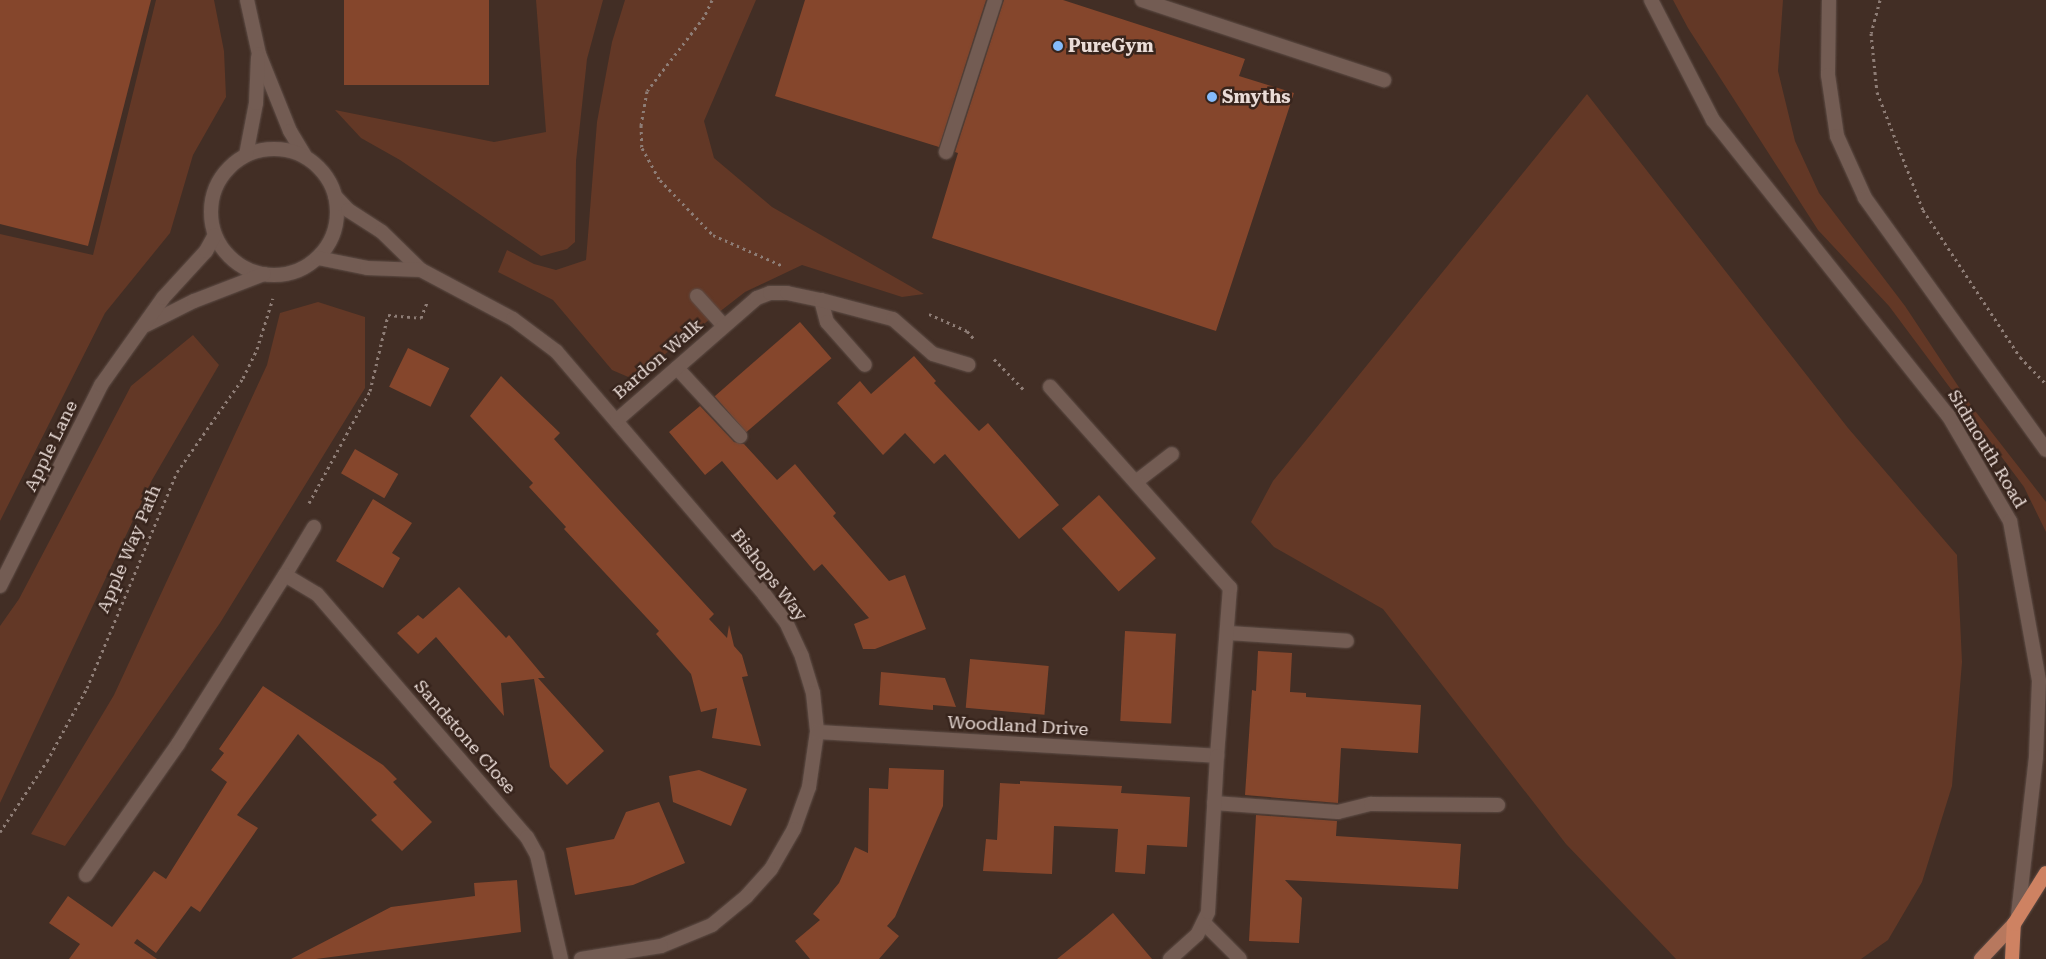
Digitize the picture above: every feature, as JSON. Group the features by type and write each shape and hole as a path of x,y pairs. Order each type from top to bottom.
{"highway":[{"path":"2012,959 2016,920 2046,873"}],"main road":[{"path":"1981,959 2016,920"}],"street":[{"path":"247,0 259,54 290,131 305,156"},
{"path":"946,152 995,0"},
{"path":"1142,0 1384,80"},
{"name":"Sidmouth Road","path":"1651,0 1713,120 1948,414 2010,521 2039,682 2036,757 2016,920"},
{"path":"1829,0 1828,75 1837,136 1865,198 2046,450"},
{"path":"246,155 256,103 259,54"},
{"path":"279,148 305,156 318,165 331,182 335,196 337,224 329,244 318,258 296,271 270,275 237,264 220,246 215,235 210,210 214,190 224,172 246,155 258,150 279,148"},
{"name":"Bishops Way","path":"335,196 348,210 382,232 421,270 513,319 556,351 617,420 786,622 802,657 813,693 817,732 808,787 794,830 771,868 747,896 712,925 661,946 581,959"},
{"name":"Apple Lane","path":"0,586 101,385 162,298 206,251 215,235"},
{"name":"Bishops Way","path":"318,258 367,268 421,270"},
{"name":"Apple Lane","path":"142,328 194,302 270,275"},
{"name":"Bardon Walk","path":"617,420 757,298 770,293 787,293 821,300 893,319 933,354 968,365"},
{"name":"Bardon Walk","path":"697,296 724,326"},
{"path":"821,300 827,322 865,365"},
{"path":"677,368 740,436"},
{"path":"1050,387 1224,578 1230,588 1205,924 1170,959"},
{"path":"1137,481 1172,454"},
{"path":"86,875 178,744 314,527"},
{"name":"Sandstone Close","path":"285,575 317,594 527,837 537,855 561,959"},
{"path":"1228,633 1347,641"},
{"name":"Woodland Drive","path":"817,732 1217,756"},
{"path":"1214,803 1338,812 1371,804 1498,805"},
{"path":"1205,924 1240,959"}],"path":[{"path":"712,0 704,17 646,91 640,124 642,148 660,180 714,235 787,267"},
{"path":"1880,0 1871,33 1876,92 1923,210 2020,357 2046,384"},
{"name":"Apple Way Path","path":"0,832 47,761 87,688 177,472 243,378 272,302 270,275"},
{"path":"306,509 370,391 388,314 421,318 436,278"},
{"path":"924,312 967,331 980,345"},
{"path":"987,351 1032,399 1050,387"}],"shaded area":[{"path":"156,0 214,0 224,51 226,97 193,155 170,233 105,313 0,521 0,234 93,255"},
{"path":"536,0 603,0 587,59 576,161 575,242 567,249 541,256 400,160 361,138 335,110 494,142 546,132"},
{"path":"625,0 756,0 704,121 714,158 772,207 924,294 902,297 802,265 745,292 633,379 612,370 553,300 498,272 507,250 534,264 556,270 586,260 597,122 612,42"},
{"path":"1673,0 1783,0 1778,71 1795,141 1819,193 1905,306 1972,407 2046,502 2046,532 2024,487 1889,306 1818,230 1688,28"},
{"path":"1587,94 1848,428 1957,555 1962,662 1952,786 1922,882 1888,940 1861,959 1676,959 1566,844 1383,609 1274,547 1251,522 1273,481"},
{"path":"318,302 365,317 365,388 220,623 65,846 31,834 114,695 267,365 280,313"},
{"path":"193,335 219,365 152,480 0,803 0,626 19,599 131,386"}],"building":[{"path":"0,0 151,0 88,246 0,224"},
{"path":"344,0 489,0 489,85 344,85"},
{"path":"805,0 986,0 939,147 775,96"},
{"path":"1004,0 1063,0 1245,59 1239,76 1294,93 1216,331 932,238 958,153 955,152"},
{"path":"800,322 831,358 746,432 715,396"},
{"path":"408,348 449,368 430,407 389,387"},
{"path":"914,356 936,381 934,383 979,431 988,423 1059,505 1019,539 945,454 934,464 905,433 883,455 837,403 860,381 871,394"},
{"path":"501,376 560,433 554,439 714,614 709,619 727,638 729,625 734,646 742,655 748,676 742,677 761,746 712,738 717,708 701,712 691,674 656,634 659,631 564,529 566,527 529,487 533,483 470,416"},
{"path":"700,406 734,442 744,444 777,480 795,464 836,513 833,516 889,581 905,575 926,629 875,649 863,649 854,624 869,618 822,564 814,571 722,461 705,475 669,432"},
{"path":"355,449 398,474 384,498 341,473"},
{"path":"1099,495 1156,558 1119,592 1062,528"},
{"path":"373,499 412,523 392,553 400,558 383,588 336,561"},
{"path":"459,587 506,638 509,635 545,678 538,678 604,751 567,785 550,767 534,679 501,683 504,716 436,637 418,654 397,633 418,615 423,619"},
{"path":"1125,631 1176,634 1171,724 1120,721"},
{"path":"1258,651 1292,653 1290,692 1306,693 1306,697 1421,705 1418,753 1341,748 1338,803 1245,795 1252,690 1256,691"},
{"path":"970,659 1049,666 1044,715 966,708"},
{"path":"881,672 945,678 956,707 933,705 933,710 879,705"},
{"path":"263,686 383,765 397,779 393,782 432,822 402,851 371,820 377,815 298,734 237,815 258,828 200,912 191,906 156,953 137,939 134,943 157,959 69,959 80,944 49,923 68,896 112,927 154,871 166,879 227,782 211,770 224,753 219,749"},
{"path":"889,768 944,770 943,806 895,917 887,926 899,936 879,959 810,959 795,941 820,920 813,914 839,883 855,847 868,853 869,788 888,789"},
{"path":"699,770 747,789 731,826 673,802 669,776"},
{"path":"1020,781 1122,786 1121,793 1190,797 1187,847 1147,845 1145,874 1115,872 1118,829 1054,826 1052,874 983,871 986,839 997,840 1000,783 1020,784"},
{"path":"659,802 685,863 633,885 575,895 566,848 614,839 626,812"},
{"path":"1256,815 1337,821 1336,836 1461,844 1458,889 1285,880 1302,898 1299,943 1249,941"},
{"path":"517,880 521,932 316,959 291,959 391,907 475,896 474,883"},
{"path":"1113,913 1152,959 1057,959 1087,935"}],"place":[{"name":"PureGym","path":"1058,46"},
{"name":"Smyths","path":"1212,97"}]}
